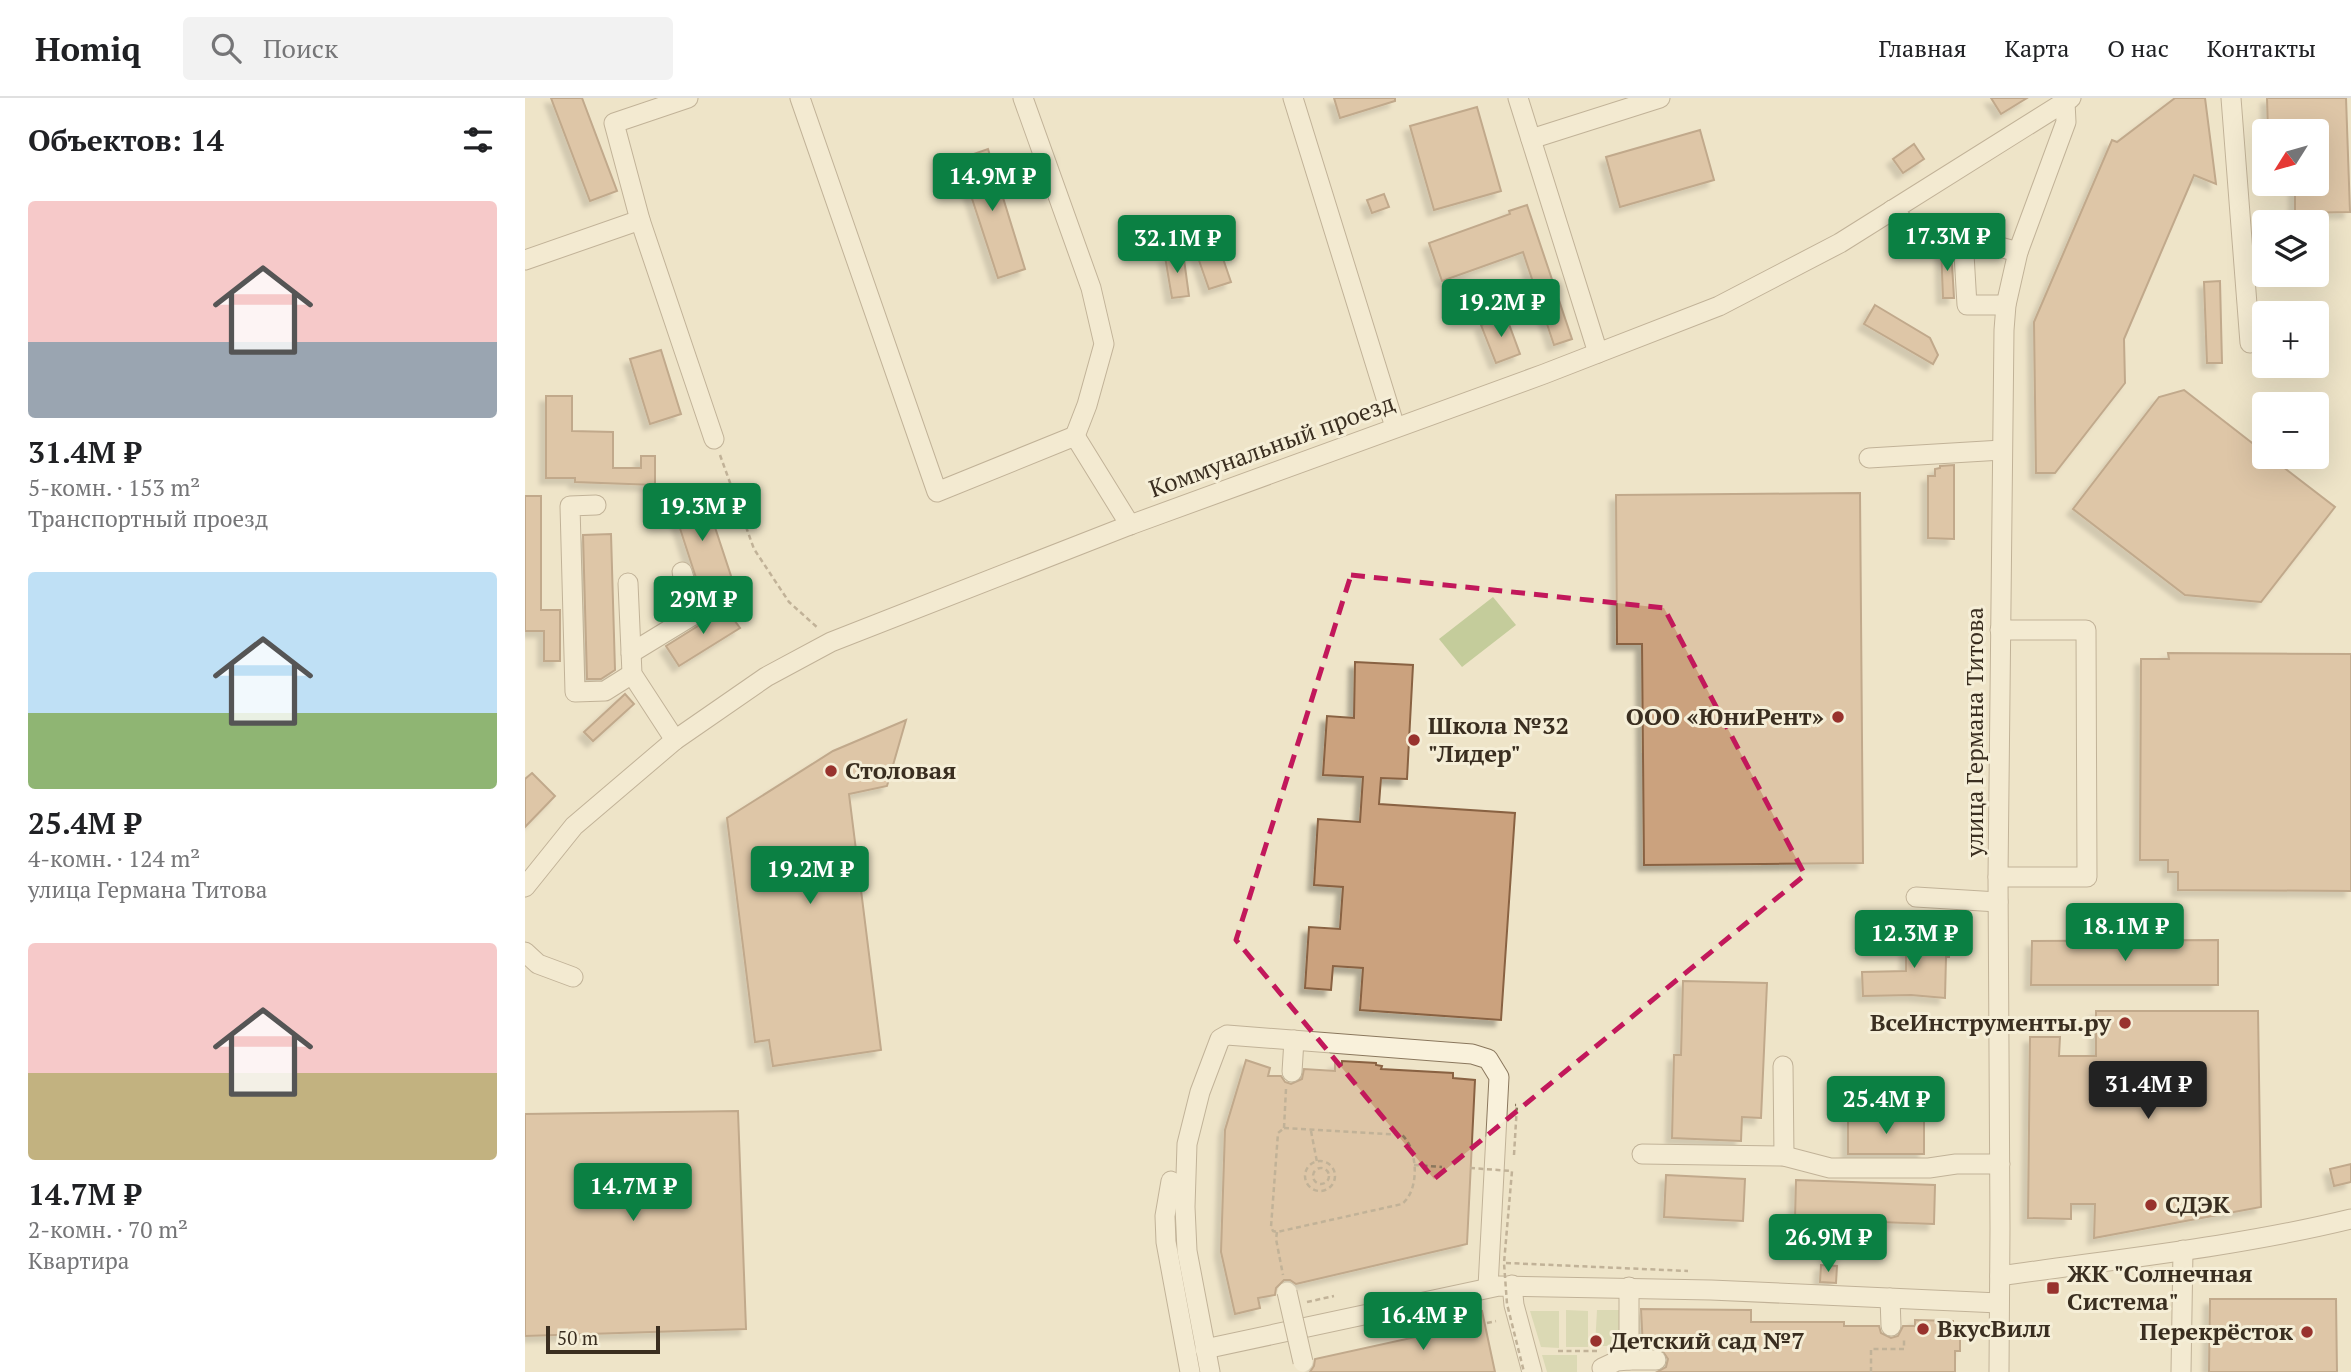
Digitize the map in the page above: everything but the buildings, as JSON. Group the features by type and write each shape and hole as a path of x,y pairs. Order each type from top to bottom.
{"street":[{"path":"688,98 614,123 640,220 714,439"},
{"path":"800,98 937,492 1075,436 1087,405 1104,344 1091,288 1023,98"},
{"path":"1293,98 1395,427"},
{"path":"1518,98 1598,353"},
{"path":"1531,139 1660,98"},
{"path":"2231,98 2250,343"},
{"name":"Коммунальный проезд","path":"525,887 574,826 675,740 766,677 831,642 1130,525 1719,306 1840,243 2068,100"},
{"name":"улица Германа Титова","path":"1999,1372 1998,877 2006,305 2018,252 2063,137 2068,100"},
{"path":"1892,210 1915,232 1956,228 1963,237 1967,305 2006,305"},
{"path":"525,260 640,220"},
{"path":"1963,237 2018,252"},
{"path":"1075,436 1130,525"},
{"path":"1869,458 2002,450"},
{"path":"596,505 569,506 575,692 605,691 632,674"},
{"path":"631,653 695,614 683,572"},
{"path":"628,583 632,674 675,740"},
{"path":"1998,877 2087,877 2086,630 2000,630"},
{"path":"1916,898 1998,902"},
{"path":"532,965 573,977"},
{"path":"1210,1372 1187,1251 1187,1143 1200,1092 1223,1036 1472,1054 1488,1059 1499,1077 1500,1286 1522,1372"},
{"path":"1289,1078 1294,1040"},
{"path":"1783,1066 1784,1156"},
{"path":"1642,1153 1784,1156 1830,1168 1929,1168 1957,1164 2000,1164"},
{"path":"1171,1181 1165,1216 1166,1242 1190,1372"},
{"path":"2000,1276 2183,1250 2309,1229 2351,1219"},
{"path":"2181,1372 2183,1250"},
{"path":"1500,1286 1514,1305 1532,1372"},
{"path":"1205,1349 1500,1286 1629,1287 1999,1303"},
{"path":"1629,1287 1629,1360"},
{"path":"1890,1298 1898,1332"},
{"path":"1288,1299 1303,1362"},
{"path":"1600,1360 1656,1360"}],"path":[{"path":"714,439 754,549 789,601 831,642"},
{"path":"1284,1128 1289,1078"},
{"path":"1513,1158 1517,1114"},
{"path":"1284,1128 1402,1135 1409,1141 1414,1152 1412,1191 1409,1199 1402,1204 1277,1232 1271,1227 1278,1133 1284,1128"},
{"path":"1311,1130 1317,1162"},
{"path":"1317,1162 1328,1164 1335,1173 1335,1179 1324,1191 1312,1189 1306,1180 1308,1169 1317,1162"},
{"path":"1413,1165 1443,1167"},
{"path":"1323,1184 1315,1183 1314,1171 1322,1168 1329,1178"},
{"path":"1470,1168 1511,1171 1504,1263 1507,1304 1522,1372"},
{"path":"1329,1178 1335,1179"},
{"path":"1323,1184 1329,1178"},
{"path":"1323,1184 1324,1191"},
{"path":"1277,1232 1276,1239 1288,1299 1334,1296"},
{"path":"1504,1263 1690,1271"},
{"path":"1487,1323 1496,1321"},
{"path":"1871,1372 1871,1349 1905,1349 1898,1332"},
{"path":"1558,1351 1600,1360"}],"highlighted area":[{"path":"1351,575 1664,608 1805,875 1434,1179 1236,940"}],"green space":[{"path":"1493,597 1516,625 1462,667 1439,639"},
{"path":"1566,1310 1588,1311 1588,1347 1566,1347"},
{"path":"1597,1310 1619,1310 1619,1338 1611,1346 1595,1346"},
{"path":"1530,1311 1559,1311 1559,1348 1541,1347"},
{"path":"1542,1355 1577,1355 1577,1372 1547,1372"}],"place":[{"name":"ООО «ЮниРент»","path":"1838,717"},
{"name":"Школа №32 \"Лидер\"","path":"1414,740"},
{"name":"Столовая","path":"831,771"},
{"name":"ВсеИнструменты.ру","path":"2125,1023"},
{"name":"СДЭК","path":"2151,1205"},
{"name":"ЖК \"Солнечная Система\"","path":"2053,1288"},
{"name":"ВкусВилл","path":"1923,1329"},
{"name":"Перекрёсток","path":"2307,1332"},
{"name":"Детский сад №7","path":"1596,1341"}]}
